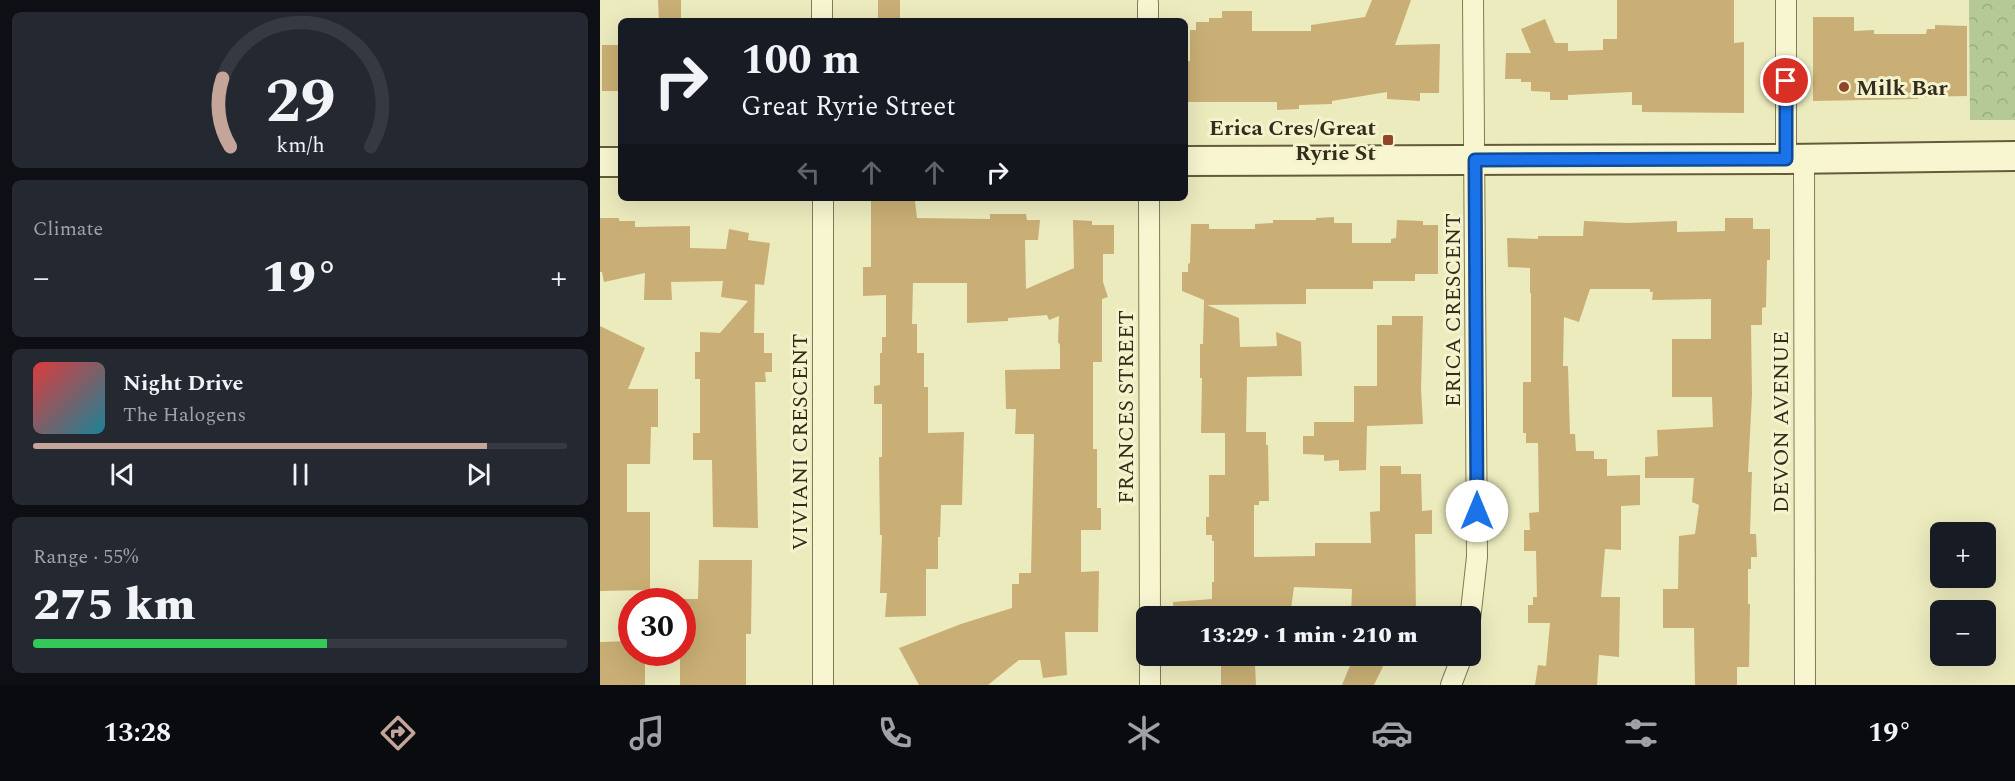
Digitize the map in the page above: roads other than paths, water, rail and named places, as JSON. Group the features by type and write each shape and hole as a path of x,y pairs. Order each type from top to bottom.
{"main road":[{"path":"1188,161 2015,156"},
{"path":"600,162 618,162"}],"street":[{"path":"822,0 822,18"},
{"name":"ERICA CRESCENT","path":"1472,606 1477,557 1473,0"},
{"name":"DEVON AVENUE","path":"1786,0 1795,159 1805,685"},
{"name":"VIVIANI CRESCENT","path":"823,201 823,685"},
{"name":"FRANCES STREET","path":"1149,201 1150,606"},
{"path":"1150,666 1150,685"},
{"path":"1451,685 1458,666"}],"place":[{"name":"Milk Bar","path":"1844,87"},
{"name":"Erica Cres/Great Ryrie St","path":"1388,140"}]}
